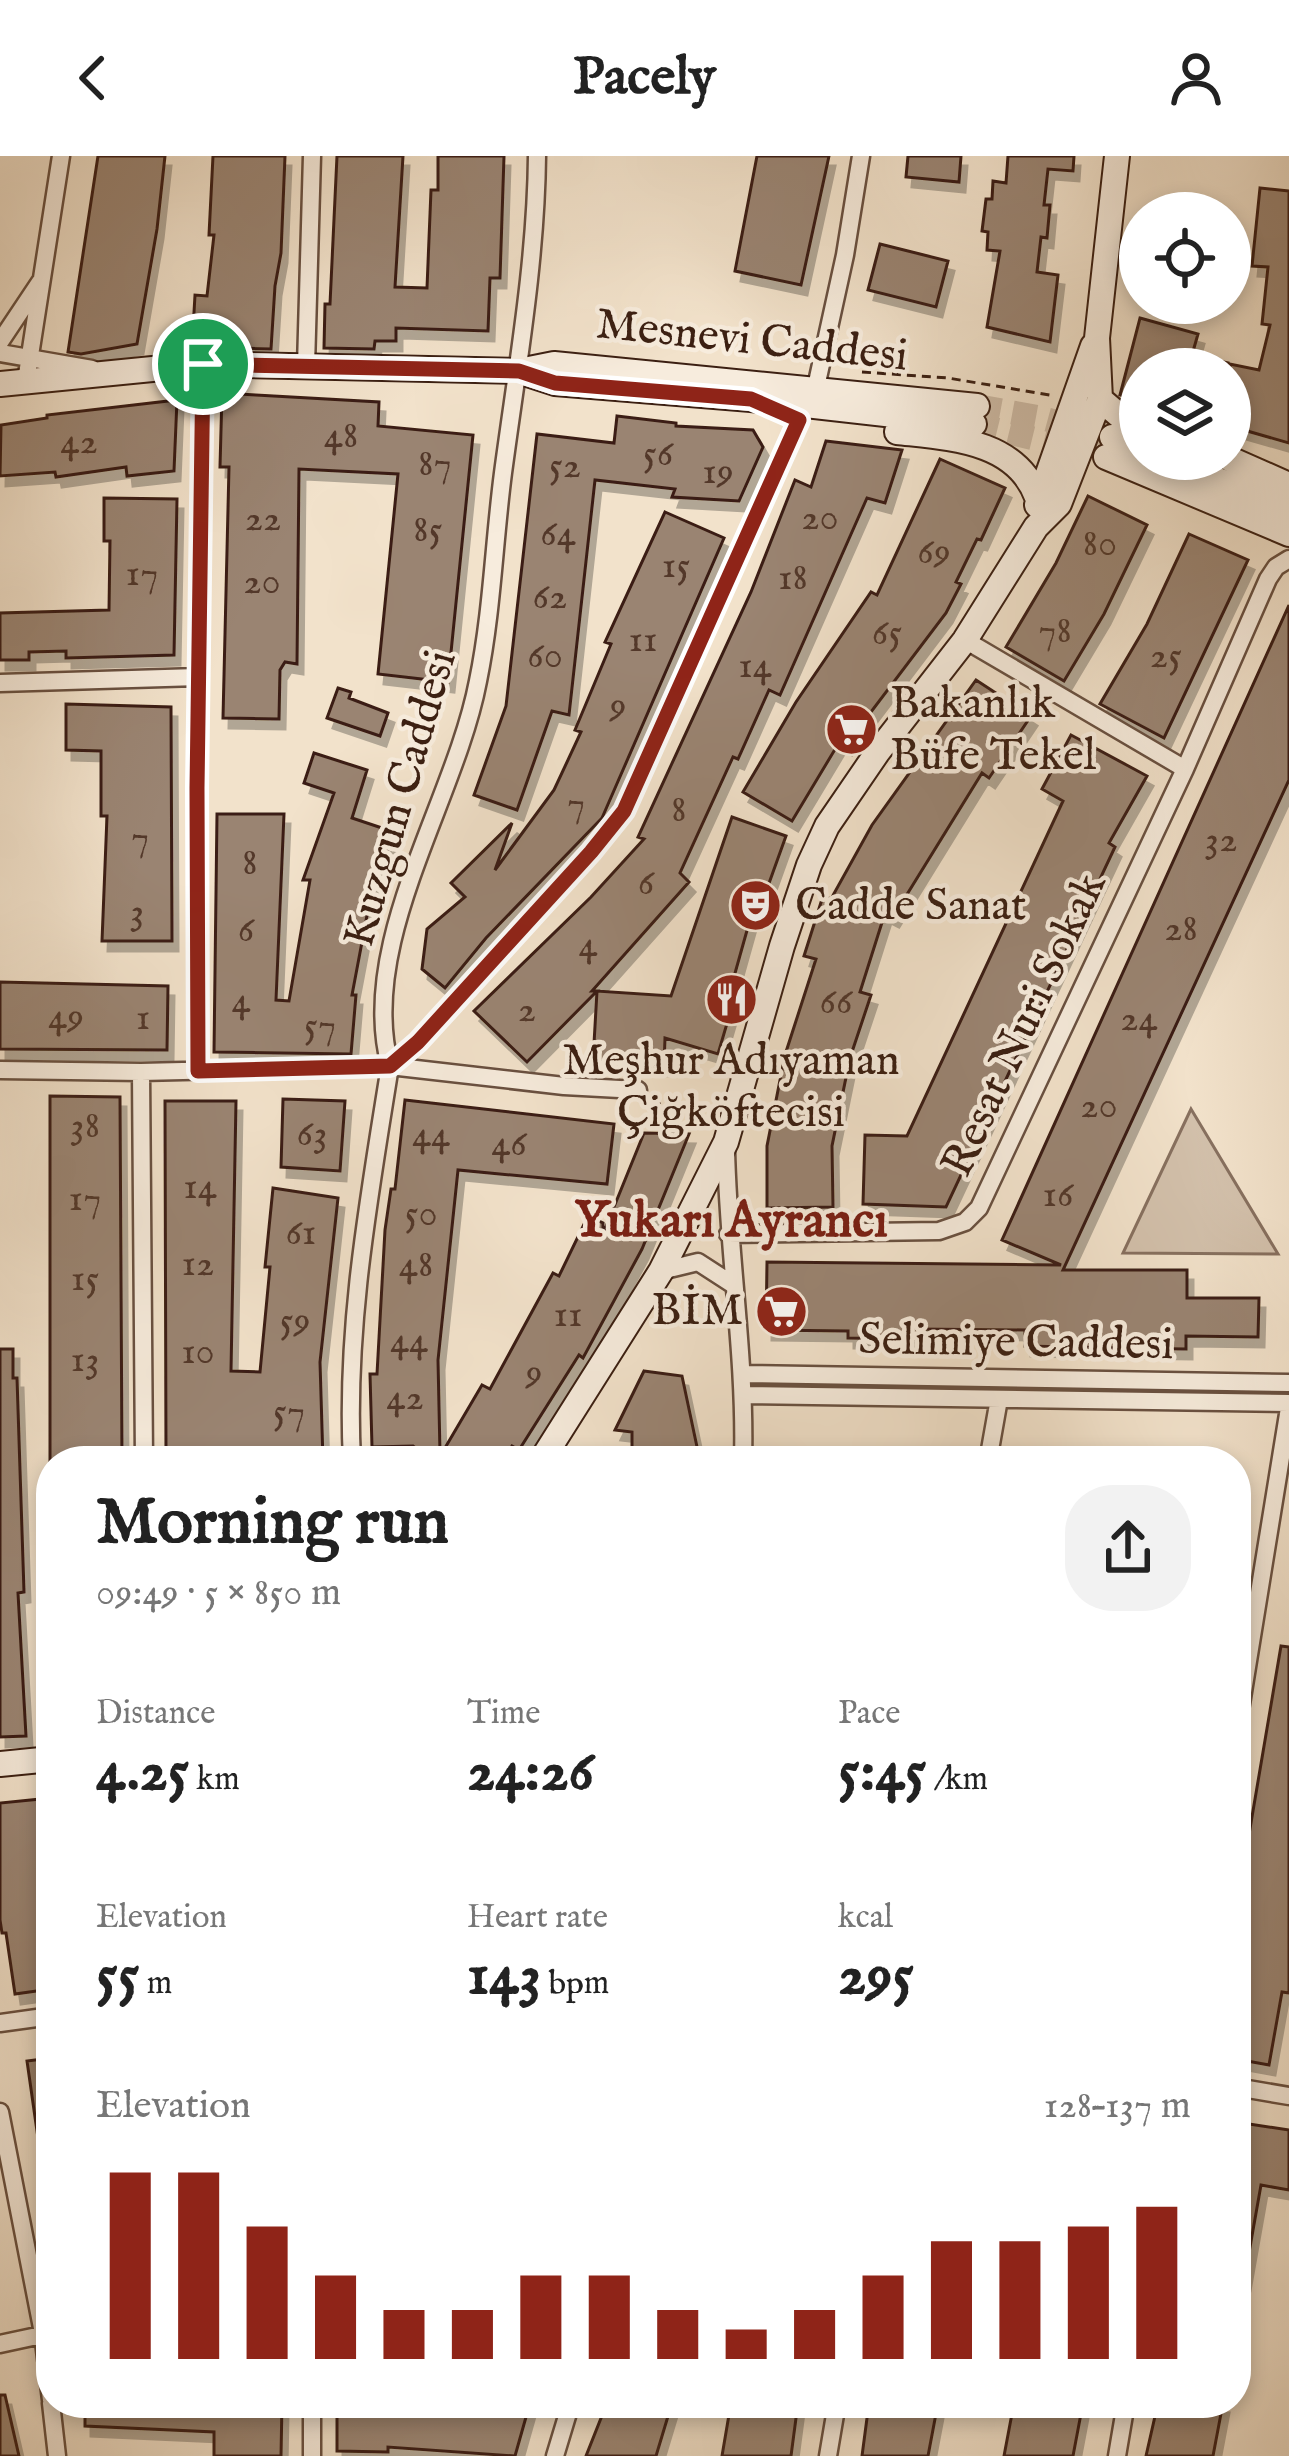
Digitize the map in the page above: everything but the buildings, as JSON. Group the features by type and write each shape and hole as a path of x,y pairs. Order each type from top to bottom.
{"main road":[{"path":"550,1446 661,1271 726,1142 782,946 827,826 877,752 965,640 1036,527 1059,504 1100,398 1096,338 1117,156"},
{"path":"1036,527 1037,497 1096,338"},
{"name":"Mesnevi Caddesi","path":"0,384 30,369 104,372 203,364 519,371 554,364 819,379 976,415 555,383 519,371"},
{"path":"1100,398 1119,432"},
{"path":"751,399 799,420 925,435 991,449 1023,469 1037,497"},
{"path":"1251,468 1289,485"},
{"path":"1198,480 1289,534"},
{"path":"1218,480 1289,510"},
{"path":"0,1764 36,1760"}],"street":[{"path":"0,353 30,369 60,156"},
{"path":"305,366 312,156"},
{"name":"Kuzgun Caddesi","path":"352,1446 357,1278 390,1066 382,1036 394,941 479,677 519,371 537,156"},
{"path":"819,379 861,156"},
{"path":"0,342 41,282"},
{"path":"198,1071 203,364"},
{"path":"390,1066 418,1042 624,811 799,420"},
{"name":"Resat Nuri Sokak","path":"728,1234 939,1231 971,1217 996,1175 1185,769 1268,579 1289,559"},
{"path":"965,640 1185,769"},
{"path":"0,683 198,677"},
{"path":"0,1070 390,1066 643,1096"},
{"path":"142,1072 144,1446"},
{"path":"726,1142 728,1234 745,1395 743,1446"},
{"path":"661,1271 698,1262 732,1284"},
{"name":"Selimiye Caddesi","path":"742,1374 1289,1383"},
{"name":"Selimiye Caddesi","path":"745,1395 1289,1405"},
{"path":"991,1446 999,1399"},
{"path":"1251,1657 1282,1494 1289,1405"},
{"path":"0,2023 36,2018"},
{"path":"1251,2090 1289,2096"},
{"path":"0,2112 36,2281"},
{"path":"0,2344 36,2336"},
{"path":"53,2418 57,2456"},
{"path":"312,2418 312,2456"},
{"path":"555,2456 566,2418"},
{"path":"828,2456 834,2418"},
{"path":"1117,2456 1123,2418"}],"path":[{"path":"643,1096 735,1112"}],"shaded area":[{"path":"1191,1109 1278,1254 1123,1253"}],"tunnel":[{"path":"977,406 1112,437"},
{"path":"974,424 1077,449"}],"place":[{"name":"Bakanlık Büfe Tekel","path":"851,730"},
{"name":"Cadde Sanat","path":"756,906"},
{"name":"Meşhur Adıyaman Çiğköftecisi","path":"731,1000"},
{"name":"BİM","path":"782,1311"}],"district":[{"name":"Yukarı Ayrancı","path":"731,1222"}],"route":[{"path":"203,364 519,371 555,383 751,399 799,420 624,811 418,1042 390,1066 198,1071 203,364"}]}
